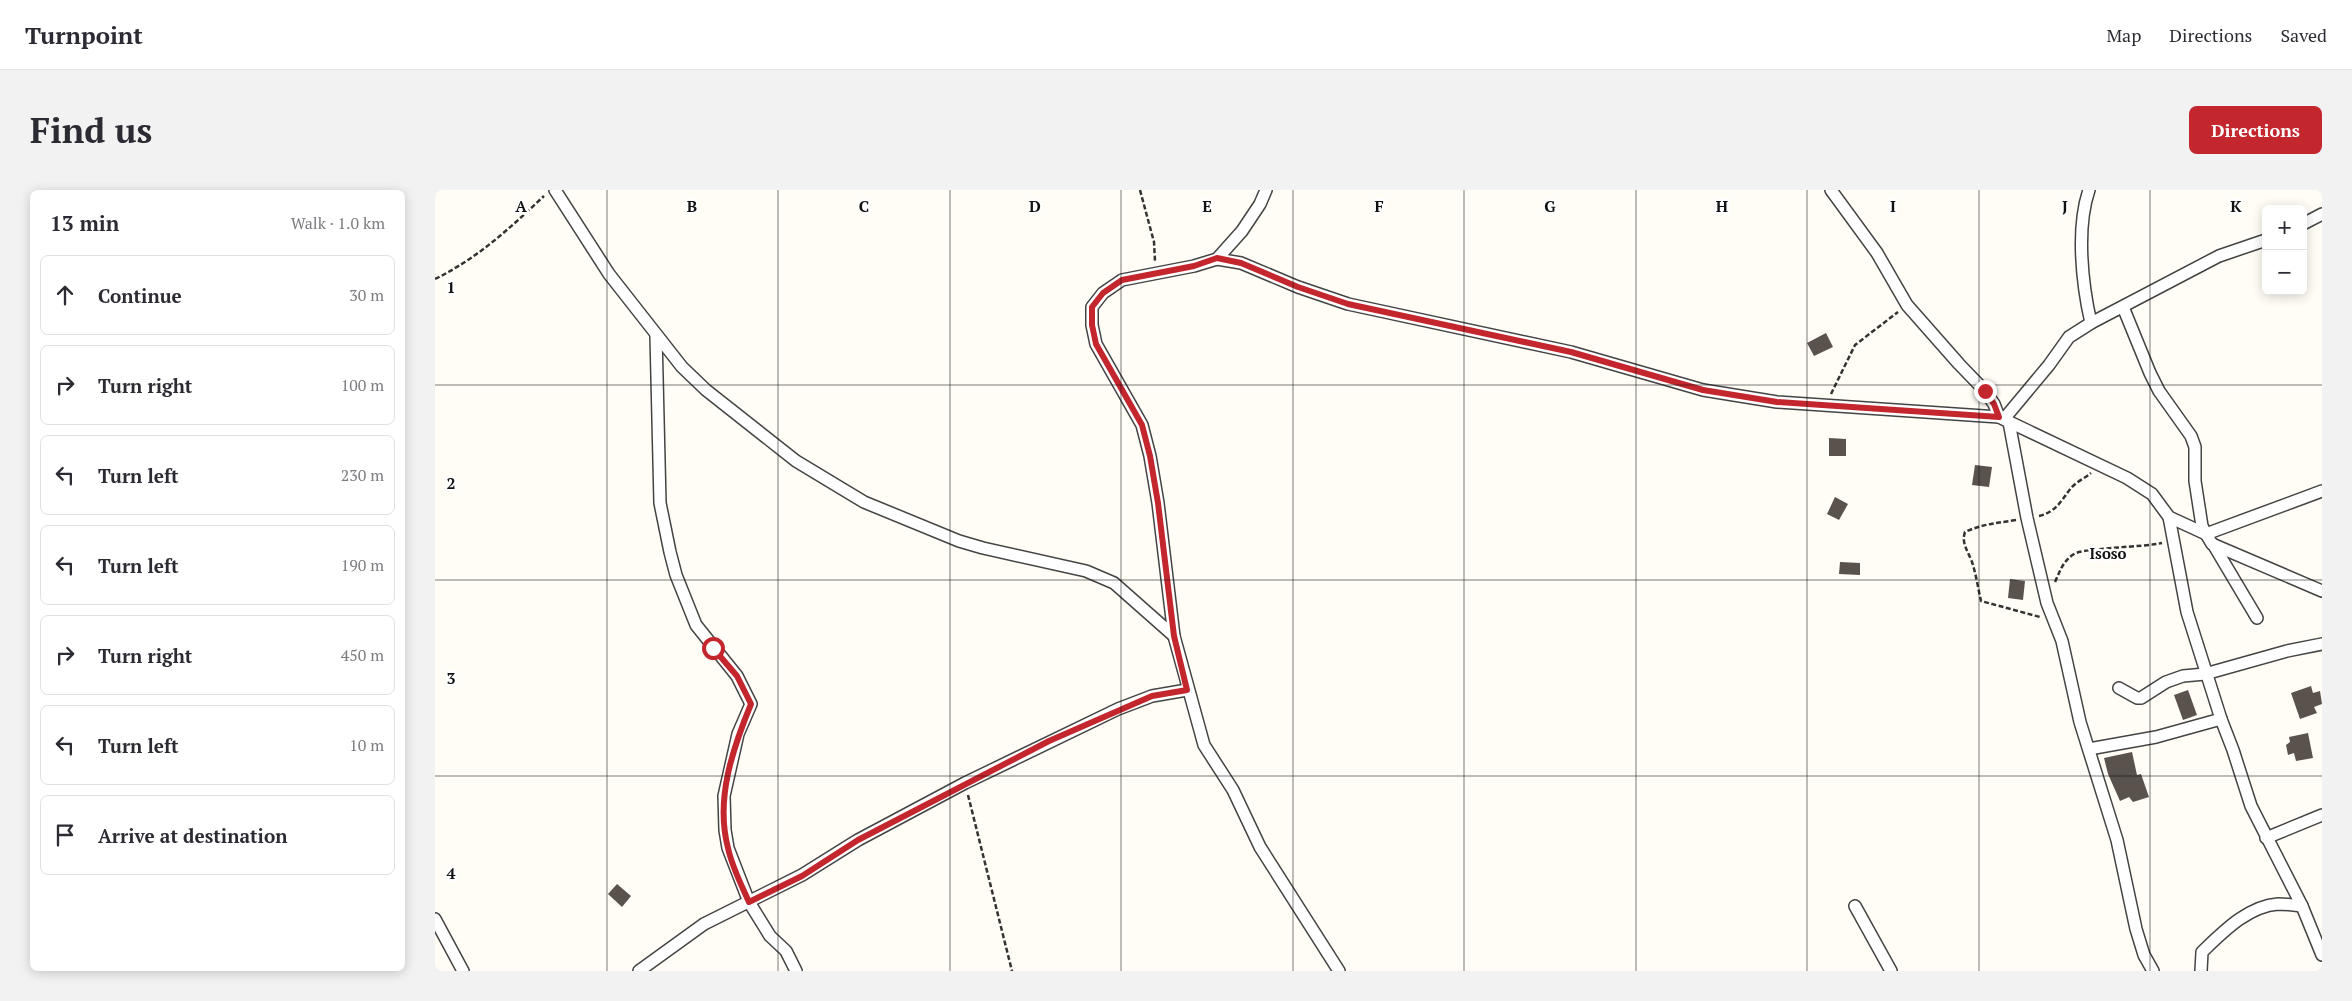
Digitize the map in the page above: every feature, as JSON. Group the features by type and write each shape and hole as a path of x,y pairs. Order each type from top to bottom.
{"street":[{"path":"553,190 609,274 682,367 734,413 797,462 864,502 935,532 983,548 1086,570 1114,583 1174,636"},
{"path":"1266,190 1260,204 1242,232 1217,258 1194,266 1122,280 1103,293 1092,307 1092,325 1096,344 1142,425 1150,456 1158,503 1174,636 1187,690 1204,745 1233,790 1260,847 1339,971"},
{"path":"1831,190 1877,253 1907,305 1985,391 2004,419 2047,603 2062,641 2080,722 2117,840 2136,929 2144,955 2153,971"},
{"path":"2089,190 2084,205 2083,248 2086,300 2091,323"},
{"path":"2307,222 2322,214"},
{"path":"2004,419 2049,365 2069,337 2091,323 2219,256 2262,241"},
{"path":"1217,258 1241,263 1298,287 1348,304 1571,352 1703,390 1746,398 1825,406 2004,419 2127,478 2152,494 2169,517 2185,605 2205,674 2251,806 2265,838 2302,906 2322,955"},
{"path":"2123,307 2149,373 2159,391 2191,436 2195,447 2195,482 2202,526 2257,618"},
{"path":"655,335 660,503 670,552 676,575 696,625 737,676 751,704 738,734 724,805 727,848 749,902 770,936 786,952 796,971"},
{"path":"2169,517 2206,534 2322,491"},
{"path":"2212,544 2322,591"},
{"path":"2119,688 2137,698 2141,698 2166,682 2183,676 2205,674 2287,651 2322,644"},
{"path":"639,971 704,924 802,876 858,840 965,783 1118,709 1152,696 1187,690"},
{"path":"2089,749 2156,737 2221,719"},
{"path":"2265,838 2322,815"},
{"path":"2201,971 2203,952 2228,928 2256,910 2278,904 2302,906"},
{"path":"1855,906 1891,971"},
{"path":"435,919 463,971"}],"path":[{"path":"435,279 454,270 487,248 553,190"},
{"path":"1140,190 1156,255 1153,273"},
{"path":"1825,406 1855,345 1907,305"},
{"path":"2052,615 2036,617 1981,601 1972,561 1965,547 1963,537 1965,532 1988,523 1997,524 2047,514 2056,508 2072,487 2100,466"},
{"path":"2047,603 2063,563 2076,552 2147,546 2173,540"},
{"path":"965,783 1012,971"}],"building":[{"path":"1826,333 1833,347 1814,356 1807,343"},
{"path":"1829,438 1846,439 1846,456 1829,456"},
{"path":"1975,465 1992,467 1989,487 1972,485"},
{"path":"1835,497 1848,504 1839,520 1827,514"},
{"path":"1840,562 1860,563 1860,575 1839,574"},
{"path":"2010,579 2025,581 2023,600 2008,598"},
{"path":"2311,686 2313,693 2320,691 2322,704 2314,707 2317,713 2300,719 2291,693"},
{"path":"2188,690 2197,715 2183,720 2174,695"},
{"path":"2308,733 2313,758 2296,761 2294,753 2288,755 2286,745 2290,742 2289,737"},
{"path":"2132,752 2137,775 2141,774 2149,797 2133,802 2129,797 2120,801 2108,774 2104,758"},
{"path":"617,884 631,896 622,907 608,894"}],"district":[{"name":"Isoso","path":"2108,553"}],"route":[{"path":"713,648 737,676 751,704 733,751 724,796 727,848 749,902 802,876 858,840 1049,741 1118,709 1152,696 1187,690 1174,636 1158,503 1150,456 1142,425 1096,344 1092,325 1092,307 1103,293 1122,280 1194,266 1217,258 1241,263 1298,287 1348,304 1473,330 1526,344 1571,352 1703,390 1746,398 1919,413 1999,417 1994,404 1985,391"}]}
